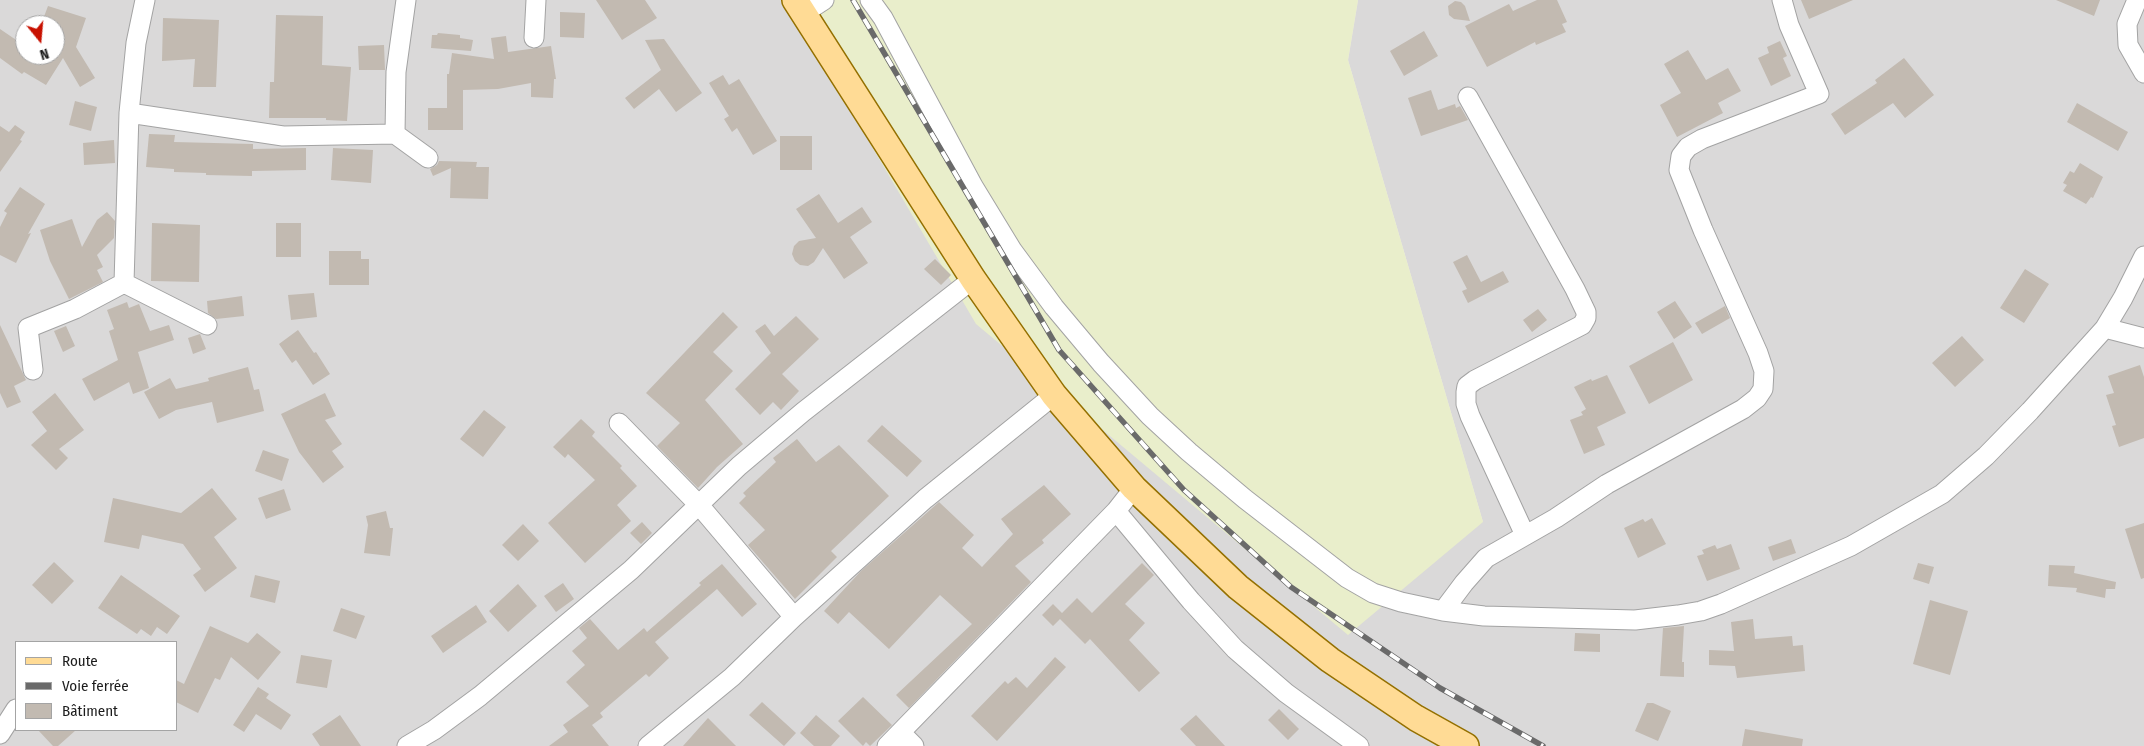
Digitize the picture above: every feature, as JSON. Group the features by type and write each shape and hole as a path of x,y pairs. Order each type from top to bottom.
{"main road":[{"path":"799,7 973,279 1054,395 1134,488 1238,587 1330,660 1416,718 1466,746"}],"street":[{"path":"124,283 129,113 136,44 145,0"},
{"path":"395,134 396,72 406,0"},
{"path":"534,38 536,0"},
{"path":"799,7 824,0"},
{"path":"870,0 883,18 973,186 1012,250 1054,307 1101,363 1150,416 1252,505 1347,578 1373,593 1401,602 1443,611 1484,616 1635,620 1701,611 1754,590 1851,546 1942,494 1986,456 2030,411 2105,328 2123,298 2144,256"},
{"path":"1443,611 1481,563 1607,484 1743,408 1757,398 1763,389 1764,371 1761,362 1679,170 1681,156 1688,147 1702,139 1819,94 1789,25 1782,0"},
{"path":"2137,0 2127,24 2128,45 2144,73"},
{"path":"1468,97 1586,312 1586,318 1582,325 1475,380 1467,386 1466,404 1470,416 1525,535"},
{"path":"129,113 283,136 395,134 428,158"},
{"path":"407,746 434,730 480,696 631,570 740,466 803,412 973,279"},
{"path":"124,283 207,325"},
{"path":"33,370 28,328 74,309 124,283"},
{"path":"2105,328 2144,338"},
{"path":"648,746 732,677 794,616 925,500 1054,395"},
{"path":"619,423 699,505 794,616"},
{"path":"887,746 907,739 1116,511 1134,488"},
{"path":"1116,511 1165,571 1235,650 1286,693 1359,746"},
{"path":"0,734 15,711"}],"shaded area":[{"path":"0,0 786,0 1483,522 1348,60 1358,0 2144,0 2144,746 0,746"}],"green space":[{"path":"786,0 1358,0 1348,60 1483,522 1348,635 976,324"}],"building":[{"path":"596,0 645,0 657,18 622,40"},
{"path":"1537,0 1557,0 1567,22 1562,24 1566,32 1536,45 1535,42 1487,67 1465,26 1509,4 1513,11"},
{"path":"1801,0 1853,0 1809,19"},
{"path":"2056,0 2100,0 2094,16"},
{"path":"1455,1 1461,2 1465,6 1470,21 1454,19 1449,15 1448,6"},
{"path":"48,6 86,18 76,47 95,78 80,87 65,61 65,15 45,15"},
{"path":"560,12 585,13 584,38 560,37"},
{"path":"276,15 323,16 322,65 351,67 347,121 326,120 326,118 269,118 270,82 274,82"},
{"path":"163,18 219,20 216,87 193,87 195,59 162,61"},
{"path":"0,29 15,39 15,65 59,65 46,85 24,72 22,74 0,58"},
{"path":"1424,31 1438,56 1404,76 1390,51"},
{"path":"438,33 460,35 460,38 473,40 471,51 431,48 432,35 437,35"},
{"path":"506,36 508,52 551,46 556,79 554,79 553,98 531,97 531,83 498,89 463,90 463,130 428,130 428,108 447,108 447,74 449,74 452,53 494,59 491,38"},
{"path":"664,39 702,93 676,112 659,89 634,109 625,98 661,70 645,40"},
{"path":"1780,41 1787,56 1783,58 1791,76 1771,86 1758,58 1769,53 1767,47"},
{"path":"384,45 385,70 359,70 358,46"},
{"path":"1688,50 1706,80 1728,68 1741,91 1718,103 1723,113 1677,137 1660,105 1681,93 1664,64"},
{"path":"1904,58 1934,95 1905,118 1893,103 1845,135 1831,114 1877,83 1875,80"},
{"path":"723,75 729,85 739,79 777,141 753,155 737,128 732,132 724,119 729,116 709,83"},
{"path":"1431,90 1438,110 1455,104 1456,108 1460,106 1468,120 1421,136 1408,98"},
{"path":"75,101 97,107 91,131 69,125"},
{"path":"2077,103 2128,132 2118,151 2067,122"},
{"path":"15,125 25,132 20,140 22,141 0,172 0,126 9,132"},
{"path":"149,134 175,135 174,142 253,144 253,149 306,148 306,170 252,171 252,176 206,175 206,173 174,172 174,169 146,167"},
{"path":"780,136 812,136 812,170 780,170"},
{"path":"114,140 115,163 84,165 83,143"},
{"path":"333,148 373,150 371,183 331,180"},
{"path":"439,161 477,162 476,167 489,167 488,199 450,198 451,168 433,176 430,169 437,165"},
{"path":"2080,163 2103,177 2093,198 2091,197 2086,204 2063,191 2067,185 2063,183 2070,171 2074,173"},
{"path":"20,187 45,204 28,234 31,233 16,263 0,255 0,227 7,213 4,211"},
{"path":"819,194 838,223 862,207 872,222 850,237 868,263 844,279 823,248 814,262 808,266 800,265 795,261 792,254 794,246 799,241 816,238 796,209"},
{"path":"107,212 115,221 114,238 97,255 103,267 97,270 103,282 69,299 50,261 40,230 72,219 82,247 97,220"},
{"path":"152,223 200,225 199,282 151,281"},
{"path":"276,223 301,223 301,257 276,257"},
{"path":"329,251 361,251 361,259 369,259 369,285 329,285"},
{"path":"1467,255 1481,282 1503,271 1509,282 1468,303 1462,291 1467,289 1453,262"},
{"path":"935,259 951,275 941,285 924,269"},
{"path":"2025,269 2049,284 2024,323 2000,308"},
{"path":"314,293 317,317 291,320 288,295"},
{"path":"242,296 244,316 216,319 208,313 207,301"},
{"path":"1675,301 1692,327 1674,339 1657,312"},
{"path":"127,302 129,308 139,304 150,331 169,325 174,340 138,352 149,388 133,394 129,382 94,401 82,379 118,360 109,331 114,329 107,310"},
{"path":"1725,306 1730,318 1702,334 1695,323"},
{"path":"1538,309 1547,320 1532,332 1523,320"},
{"path":"723,312 738,327 713,352 733,371 705,400 743,444 717,467 698,488 657,446 680,423 646,393"},
{"path":"796,316 819,339 782,374 799,391 781,410 773,402 760,415 735,389 771,353 755,331 765,324 774,336"},
{"path":"0,325 26,380 14,386 21,402 7,408 0,393"},
{"path":"66,326 75,346 63,352 54,331"},
{"path":"298,330 314,353 316,352 330,374 313,385 296,360 292,363 279,344"},
{"path":"200,334 206,349 193,354 188,338"},
{"path":"1962,336 1984,360 1955,387 1932,363"},
{"path":"1673,342 1693,380 1649,404 1629,366"},
{"path":"2140,365 2144,377 2144,438 2119,447 2112,426 2116,425 2106,395 2114,393 2108,376"},
{"path":"248,367 254,390 259,389 264,411 217,423 212,402 176,410 159,419 144,392 170,378 176,389 209,381 208,378"},
{"path":"1607,375 1626,413 1597,427 1605,445 1584,454 1570,420 1583,415 1581,412 1586,409 1574,387 1591,379 1592,381"},
{"path":"55,393 84,430 59,449 68,458 56,470 31,445 47,431 32,412"},
{"path":"325,393 336,416 325,420 342,444 332,451 344,467 323,483 299,452 281,414"},
{"path":"484,410 506,427 483,457 460,439"},
{"path":"581,419 595,432 592,436 622,466 620,468 637,486 617,505 631,521 585,563 548,523 595,480 568,454 565,458 553,447"},
{"path":"882,425 922,461 907,477 867,441"},
{"path":"797,439 816,462 839,445 889,496 831,551 837,557 795,599 748,545 765,530 739,503 746,496 743,493 776,462 773,458"},
{"path":"263,450 289,459 282,481 255,471"},
{"path":"1044,485 1071,514 1042,540 1044,543 1015,566 1031,582 909,708 896,695 972,624 940,595 889,649 849,612 838,624 824,611 861,571 939,502 974,535 962,548 982,567 1013,534 1001,519"},
{"path":"212,488 237,519 214,537 237,568 205,592 193,575 201,569 183,544 142,535 139,549 104,542 113,498 181,513"},
{"path":"284,489 291,510 266,519 258,498"},
{"path":"386,511 390,528 393,528 390,556 364,553 368,525 366,516"},
{"path":"1652,518 1666,544 1638,558 1624,528 1643,519 1645,522"},
{"path":"642,522 652,533 641,544 630,533"},
{"path":"2144,523 2144,578 2141,579 2125,529"},
{"path":"523,524 539,541 518,561 502,545"},
{"path":"1791,539 1796,553 1773,561 1768,547"},
{"path":"1731,544 1740,569 1707,581 1697,556 1704,554 1702,550 1715,545 1717,549"},
{"path":"54,562 74,581 52,604 32,585"},
{"path":"1142,563 1154,575 1125,604 1145,623 1129,640 1160,673 1139,692 1090,639 1085,644 1060,619 1053,626 1042,615 1053,604 1062,613 1077,598 1092,613"},
{"path":"1918,563 1934,567 1929,584 1913,579"},
{"path":"722,564 757,604 742,617 717,589 655,642 669,658 649,677 646,674 600,713 603,717 592,725 609,746 549,746 568,732 563,725 589,706 566,682 585,665 572,651 587,638 579,628 590,619 618,650 644,628 647,632"},
{"path":"2049,565 2075,566 2074,573 2116,582 2115,589 2106,589 2105,598 2076,592 2077,588 2048,586"},
{"path":"121,575 180,616 167,634 157,627 151,636 141,629 137,634 98,608"},
{"path":"255,575 280,581 275,603 250,597"},
{"path":"563,583 574,599 556,612 544,596"},
{"path":"518,584 537,606 508,632 489,611"},
{"path":"1930,600 1968,611 1950,675 1913,664"},
{"path":"476,605 487,622 443,653 431,636"},
{"path":"341,608 365,616 356,639 333,631"},
{"path":"1753,619 1755,639 1792,636 1793,646 1803,645 1805,671 1737,678 1735,666 1709,665 1709,650 1734,651 1731,622"},
{"path":"210,626 248,643 257,633 281,652 258,680 231,657 220,680 215,678 198,713 178,703 178,681 184,684"},
{"path":"1684,626 1682,662 1684,662 1684,677 1660,676 1663,628"},
{"path":"1575,633 1600,634 1600,652 1574,651"},
{"path":"301,655 332,660 327,688 296,683"},
{"path":"1055,657 1066,667 997,741 971,716 1005,681 1008,684 1016,677 1027,688"},
{"path":"258,687 269,694 266,698 291,715 281,730 256,714 244,732 233,725"},
{"path":"863,697 892,725 870,746 866,742 863,746 838,721"},
{"path":"762,702 796,733 784,746 749,715"},
{"path":"1647,703 1653,703 1671,711 1658,741 1635,731"},
{"path":"1279,709 1299,729 1288,740 1268,720"},
{"path":"340,715 361,746 320,746 312,734"},
{"path":"816,715 840,736 831,746 814,746 800,733"},
{"path":"1196,715 1225,746 1196,746 1180,729"},
{"path":"708,718 736,746 683,746"},
{"path":"1745,729 1803,739 1802,746 1742,746"},
{"path":"39,731 75,731 58,746 53,746"}],"railway":[{"path":"853,0 1059,350 1184,490 1291,587 1440,688 1543,746"}]}
